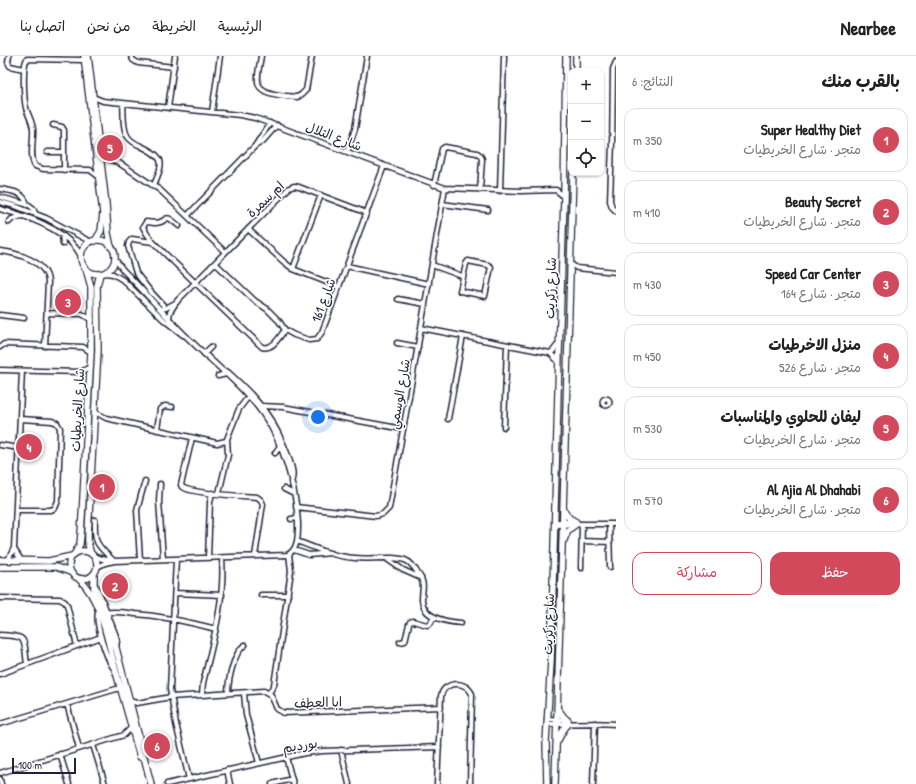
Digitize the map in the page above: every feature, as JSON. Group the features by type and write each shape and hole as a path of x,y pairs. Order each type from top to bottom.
{"street":[{"path":"9,56 8,62 10,66 24,69"},
{"path":"131,56 133,60 138,63 174,67"},
{"path":"168,108 175,56"},
{"path":"212,112 220,56"},
{"path":"261,56 258,82 261,89 266,92 297,97 302,96 306,90 312,56"},
{"path":"347,152 355,129 366,56"},
{"path":"500,191 504,56"},
{"name":"شارع زكريت","path":"547,722 551,654 555,523 564,198 566,56"},
{"path":"576,56 576,68"},
{"path":"85,57 28,58 25,62 26,105 33,128 33,162 37,168 40,169 90,170 111,161"},
{"path":"81,256 85,247 93,242 101,231 103,218 98,176 100,156 94,107 85,57"},
{"path":"85,57 99,166 106,204 108,233 114,253 112,266 102,273"},
{"path":"616,62 613,69 614,156 610,203 616,210"},
{"name":"شارع التلال","path":"92,97 103,101 250,117 277,125 445,188 500,191 556,190"},
{"path":"94,107 97,103 103,101"},
{"path":"123,103 124,127 127,135 133,142 157,155 160,160 161,166 154,185"},
{"path":"188,215 255,146 270,123"},
{"path":"53,125 60,126 63,129 64,170"},
{"path":"255,146 263,141 277,125"},
{"path":"434,185 442,149 445,146 480,154 482,159 480,190"},
{"path":"47,152 64,152"},
{"path":"100,156 119,163 154,185 188,215 225,252"},
{"path":"367,213 384,166"},
{"path":"90,170 98,176"},
{"name":"شارع زكريت","path":"556,744 573,176"},
{"path":"564,183 556,190 564,198"},
{"name":"ام سمرة","path":"170,318 170,312 195,282 289,188 297,186 367,213"},
{"path":"0,188 21,194 26,200 27,205"},
{"name":"شارع الوسمي","path":"296,507 376,516 383,514 389,508 445,188"},
{"path":"293,269 321,195"},
{"path":"0,197 27,205 33,208 35,213"},
{"path":"0,202 35,213 93,242 104,242 111,247"},
{"path":"442,204 488,210"},
{"path":"0,208 62,234 72,242 81,256 82,262 86,269 93,273 113,274 123,280 167,323 188,339 204,354 265,413 279,433 290,462 293,476 291,482"},
{"name":"شارع 161","path":"215,263 255,301 271,313 285,330 308,340 314,340 319,337 367,213"},
{"path":"9,222 12,219 22,216"},
{"path":"179,226 169,218 157,223 145,223 143,227 153,242 262,347 267,348 272,346 285,330"},
{"path":"248,229 293,269 338,287"},
{"path":"62,234 63,244"},
{"path":"153,242 134,239 129,242 128,246 133,268 155,299 160,309 188,339"},
{"path":"0,251 13,253 29,260 39,265 45,271 48,280 45,346"},
{"path":"114,259 135,282 163,305"},
{"path":"468,261 490,265 491,269 486,296 484,297 461,292 462,276 468,261"},
{"path":"570,264 577,268 616,272"},
{"path":"432,265 462,276"},
{"path":"346,266 429,284"},
{"path":"570,278 574,272 580,268"},
{"name":"شارع الخريطيات","path":"74,554 81,537 92,342 90,283 86,269"},
{"name":"شارع الخريطيات","path":"93,556 88,540 88,526 95,424 98,350 97,286 102,273"},
{"path":"135,282 139,278"},
{"path":"398,299 425,304"},
{"name":"ام سمرة","path":"160,309 166,308 177,302"},
{"path":"82,314 91,308"},
{"path":"47,313 82,314 92,320"},
{"path":"0,315 24,318"},
{"path":"421,328 550,352 559,362"},
{"path":"448,419 463,336"},
{"path":"83,347 92,342"},
{"path":"550,352 553,351 559,342"},
{"path":"397,343 418,347"},
{"path":"0,347 4,344 83,347 91,352"},
{"path":"504,427 507,345"},
{"path":"204,354 211,347"},
{"path":"81,372 90,366"},
{"path":"0,370 81,372 90,378"},
{"path":"8,560 14,548 22,371"},
{"path":"150,784 123,687 116,648 93,583 94,574 97,567 114,561 222,558 289,554 294,550 297,541 296,507 291,482 280,446 262,406 229,373 226,371 218,376"},
{"path":"219,493 228,455 226,441 240,409 248,397"},
{"path":"157,430 160,409 165,406 172,407"},
{"path":"262,406 283,407 403,429"},
{"path":"265,413 270,407"},
{"path":"95,412 106,418 192,438 217,443 226,441"},
{"path":"95,424 106,418"},
{"path":"16,510 51,510 56,506 58,501 60,428 57,423 52,421 21,419"},
{"path":"192,438 182,487 185,489 212,493 257,497 262,501 256,556"},
{"path":"86,444 93,444"},
{"path":"0,445 19,448"},
{"path":"275,453 280,446"},
{"path":"85,471 87,473 92,472"},
{"path":"140,560 137,510 145,481"},
{"path":"84,486 88,484 91,486"},
{"path":"160,484 158,501 162,559"},
{"path":"284,489 294,494"},
{"path":"208,558 210,502 212,493"},
{"path":"563,508 569,518 579,524 582,541 581,568"},
{"path":"290,519 297,518"},
{"path":"88,526 95,523 97,544 114,561"},
{"path":"555,523 616,524"},
{"path":"562,546 568,530 579,524"},
{"path":"609,524 610,568"},
{"path":"292,535 297,535"},
{"path":"297,541 332,553 354,558 396,558 407,561 413,565 424,585 422,604 427,611 434,617 443,621 461,623"},
{"path":"582,541 610,542"},
{"path":"14,548 20,560"},
{"path":"294,550 309,555 332,553"},
{"path":"0,560 49,561 83,551 93,556 114,561"},
{"path":"70,572 68,565 74,554"},
{"path":"129,701 138,703 171,697 202,694 264,691 269,693 274,685 288,596 291,566 289,554"},
{"path":"93,556 97,567"},
{"path":"202,694 222,595 222,558"},
{"path":"176,559 170,680 171,697 189,779"},
{"path":"387,559 403,570 421,578"},
{"path":"0,567 53,567 64,569 79,579 91,593 103,612 107,638 116,671 129,701 131,728 150,784"},
{"path":"79,579 88,578 94,574"},
{"path":"175,593 222,595"},
{"path":"261,595 288,596"},
{"path":"0,598 64,600 67,605 77,646"},
{"path":"116,671 109,660 101,637 97,619 103,612 121,612 173,619 216,629"},
{"path":"400,642 405,640 410,622 413,621 427,625 430,624 434,617"},
{"path":"0,635 16,635 22,638 27,664"},
{"path":"0,674 101,637"},
{"path":"228,693 229,681 238,652 244,645"},
{"path":"437,784 442,692 450,684 460,684 468,687 473,698 470,784"},
{"path":"0,724 123,687"},
{"path":"244,693 246,715 258,763"},
{"name":"ابا العطف","path":"269,693 275,707 284,713 440,707"},
{"path":"129,709 138,703"},
{"path":"67,704 79,748"},
{"path":"557,708 570,722"},
{"path":"546,784 547,722 616,724"},
{"path":"555,784 556,744 564,729 570,722"},
{"path":"595,723 593,784 597,784"},
{"path":"0,774 124,735 131,728"},
{"path":"124,735 134,737"},
{"path":"93,745 105,784"},
{"name":"بورديم","path":"167,784 314,752 438,747"},
{"path":"341,750 349,784"},
{"path":"60,754 69,784"},
{"path":"272,784 292,782 286,757"},
{"path":"227,770 230,784"},
{"path":"0,779 1,784"}],"place":[{"name":"ليفان للحلوي والمناسبات","path":"110,148"},
{"name":"Speed Car Center","path":"68,302"},
{"name":"منزل الاخرطيات","path":"29,447"},
{"name":"Super Healthy Diet","path":"102,487"},
{"name":"Beauty Secret","path":"115,586"},
{"name":"Al Ajia Al Dhahabi","path":"157,746"}]}
